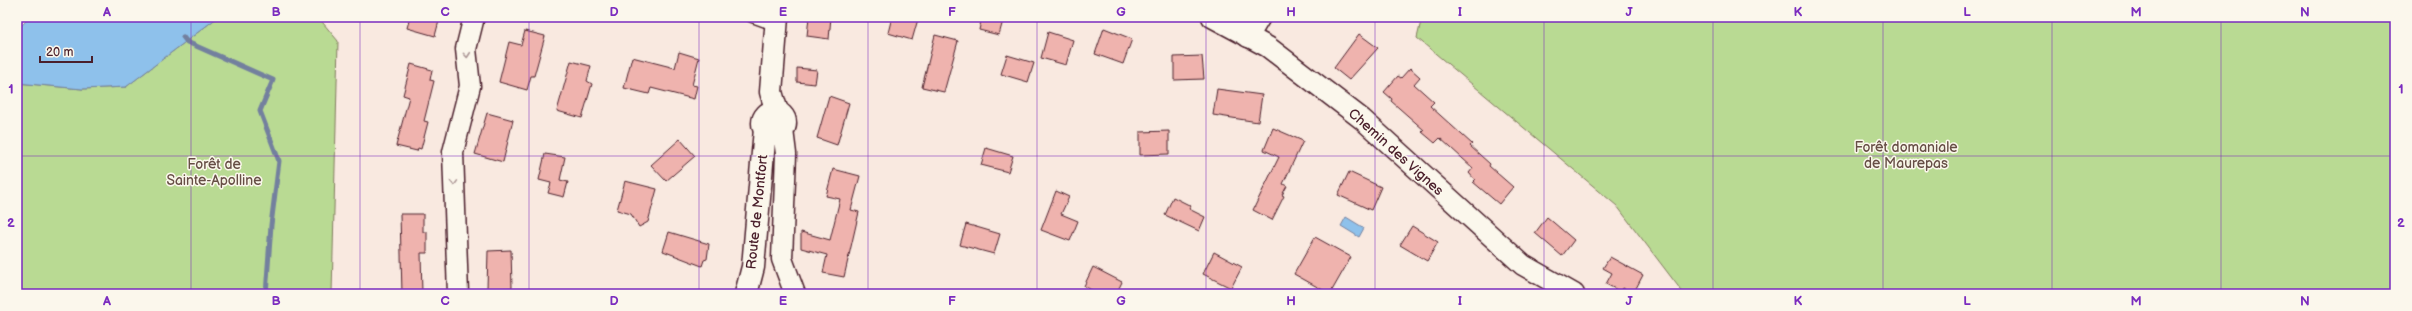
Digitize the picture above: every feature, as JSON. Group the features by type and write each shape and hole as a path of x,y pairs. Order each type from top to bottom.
{"street":[{"path":"458,294 453,152 470,86 466,49 474,17"},
{"name":"Chemin des Vignes","path":"1212,17 1268,47 1362,119 1523,265 1574,294"},
{"path":"1248,37 1260,17"},
{"name":"Route de Montfort","path":"746,294 753,267 775,124 771,92 777,21"},
{"path":"775,124 786,154 782,259 795,294"}],"lane":[{"path":"752,17 777,21"}],"green space":[{"name":"Forêt de Sainte-Apolline","path":"218,17 318,17 338,41 332,294 17,294 17,83 82,89 126,87"},
{"name":"Forêt domaniale de Maurepas","path":"1422,17 2395,17 2395,294 1684,294 1617,206 1417,38"}],"water":[{"path":"30,17 218,17 126,87 82,89 17,83 17,30"},
{"path":"1346,217 1364,228 1359,237 1341,226"}],"building":[{"path":"410,17 440,17 435,36 407,28"},
{"path":"809,17 831,17 829,39 807,36"},
{"path":"892,17 918,19 912,40 888,33"},
{"path":"982,17 1004,17 999,35 979,30"},
{"path":"1104,28 1132,39 1123,64 1095,54"},
{"path":"525,31 545,36 534,76 531,76 527,90 499,82 509,42 521,45"},
{"path":"1048,32 1073,40 1066,65 1041,58"},
{"path":"1359,34 1378,48 1349,80 1334,68"},
{"path":"935,35 958,41 944,92 922,87"},
{"path":"679,52 699,58 692,85 697,86 694,99 651,88 649,94 624,88 632,57 675,68"},
{"path":"1007,55 1034,63 1028,82 1001,74"},
{"path":"1202,56 1204,79 1174,80 1174,57"},
{"path":"571,61 591,66 587,81 592,84 582,118 557,111"},
{"path":"411,64 432,70 430,80 434,81 424,121 428,122 421,149 418,148 417,151 396,146 409,97 403,95"},
{"path":"797,68 817,70 815,84 797,82"},
{"path":"1410,68 1420,77 1414,84 1434,102 1430,106 1472,144 1470,146 1490,164 1489,166 1513,187 1499,204 1473,182 1475,180 1469,173 1473,168 1440,138 1435,143 1422,132 1424,130 1391,101 1392,99 1384,92 1398,76 1401,78"},
{"path":"1217,89 1262,95 1258,122 1213,115"},
{"path":"829,96 849,103 837,145 817,138"},
{"path":"487,113 513,120 503,162 475,154"},
{"path":"1273,128 1303,141 1283,184 1287,186 1282,195 1284,196 1272,220 1253,210 1279,157 1264,150"},
{"path":"1169,131 1169,154 1140,155 1140,132"},
{"path":"680,139 695,156 666,181 651,165"},
{"path":"986,148 1013,156 1008,172 981,165"},
{"path":"545,154 565,157 560,180 568,182 564,197 548,193 551,183 539,180"},
{"path":"833,169 860,176 851,210 859,212 844,277 823,273 827,255 801,248 801,232 830,240 840,199 826,196"},
{"path":"1349,172 1381,187 1371,210 1338,195"},
{"path":"625,181 657,189 648,222 639,227 631,214 617,210"},
{"path":"1056,191 1069,197 1061,214 1078,221 1070,241 1041,230"},
{"path":"1173,197 1191,206 1189,209 1205,217 1199,231 1165,215"},
{"path":"400,214 423,214 423,232 427,232 427,253 421,253 422,294 402,294"},
{"path":"1547,217 1574,240 1562,256 1535,233"},
{"path":"966,224 1000,234 994,254 960,245"},
{"path":"1412,226 1438,242 1427,261 1400,245"},
{"path":"669,232 709,244 707,259 704,260 702,266 663,251"},
{"path":"1315,237 1351,257 1330,294 1294,274"},
{"path":"511,250 512,288 487,289 488,251"},
{"path":"1214,252 1242,267 1231,288 1203,274"},
{"path":"1610,257 1643,275 1633,294 1623,288 1621,292 1606,284 1612,273 1603,268"},
{"path":"1093,267 1122,282 1116,294 1099,294 1084,286"}],"waterway":[{"path":"183,37 187,42 273,80 260,111 279,161 271,225 266,294"}]}
